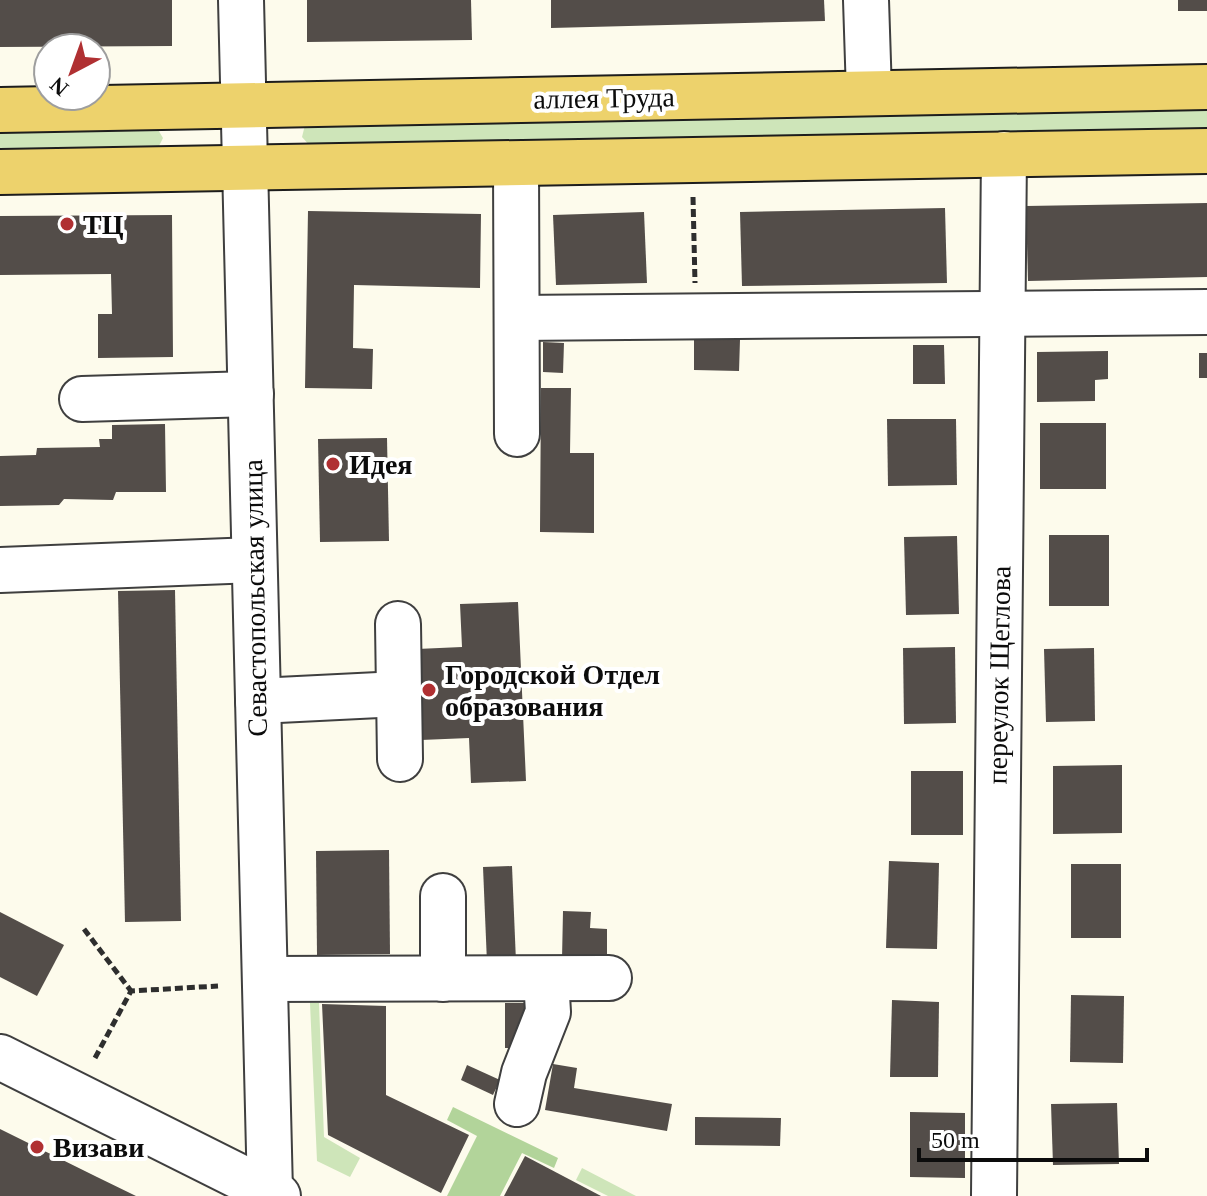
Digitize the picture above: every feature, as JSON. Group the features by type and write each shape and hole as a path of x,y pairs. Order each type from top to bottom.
{"main road":[{"name":"аллея Труда","path":"0,110 1207,87"},
{"path":"0,172 1207,151"}],"street":[{"name":"Севастопольская улица","path":"241,0 272,1195"},
{"path":"866,0 869,93"},
{"name":"переулок Щеглова","path":"994,1196 1004,154"},
{"path":"516,164 517,434"},
{"path":"517,318 1207,312"},
{"path":"82,399 251,394"},
{"path":"0,570 254,560"},
{"path":"398,624 400,759"},
{"path":"258,701 399,694"},
{"path":"443,896 443,979"},
{"path":"265,979 609,978"},
{"path":"517,1104 524,1073 548,1012 546,979"},
{"path":"0,1057 272,1195"}],"path":[{"path":"693,192 696,316"},
{"path":"84,929 131,991"},
{"path":"131,991 218,986"},
{"path":"95,1058 131,991"}],"green space":[{"path":"1207,106 1207,132 310,146 302,137 305,125"},
{"path":"157,128 163,138 157,150 0,154 0,129"},
{"path":"310,1003 319,1003 324,1137 360,1158 350,1177 317,1161"},
{"path":"453,1107 558,1158 554,1168 522,1153 500,1196 447,1196 477,1136 447,1120"},
{"path":"582,1168 636,1196 608,1196 576,1180"}],"building":[{"path":"0,0 172,0 172,46 112,46 112,32 32,32 32,47 0,47"},
{"path":"307,0 471,0 472,40 307,42"},
{"path":"551,0 824,0 825,21 551,28"},
{"path":"1178,0 1207,0 1207,11 1178,11"},
{"path":"1207,203 1207,277 1028,281 1026,206"},
{"path":"945,208 947,283 742,286 740,212"},
{"path":"308,211 481,214 480,288 354,285 353,348 373,349 372,389 305,388"},
{"path":"644,212 647,283 556,285 553,215"},
{"path":"172,215 173,357 98,358 98,314 112,314 111,274 0,275 0,216"},
{"path":"694,339 740,339 739,371 694,370"},
{"path":"543,342 564,343 563,373 543,372"},
{"path":"913,345 944,345 945,384 913,384"},
{"path":"1108,351 1108,379 1095,380 1095,401 1037,402 1037,352"},
{"path":"1199,353 1207,353 1207,378 1199,378"},
{"path":"541,388 571,388 570,453 594,453 594,533 540,532"},
{"path":"887,419 956,419 957,485 888,486"},
{"path":"1040,423 1106,423 1106,489 1040,489"},
{"path":"165,424 166,492 116,492 113,500 64,499 59,505 0,506 0,456 36,455 37,448 100,447 99,439 112,439 112,425"},
{"path":"387,438 389,541 320,542 318,439"},
{"path":"1049,535 1109,535 1109,606 1049,606"},
{"path":"957,536 959,614 906,615 904,537"},
{"path":"175,590 181,921 125,922 118,591"},
{"path":"518,602 526,781 471,783 469,738 421,740 417,649 462,647 460,604"},
{"path":"955,647 956,723 904,724 903,648"},
{"path":"1094,648 1095,721 1046,722 1044,649"},
{"path":"1122,765 1122,833 1053,834 1053,766"},
{"path":"911,771 963,771 963,835 911,835"},
{"path":"389,850 390,954 317,955 316,851"},
{"path":"889,861 939,863 937,949 886,948"},
{"path":"1071,864 1121,864 1121,938 1071,938"},
{"path":"512,866 516,962 487,963 483,867"},
{"path":"563,911 591,912 590,928 607,929 607,961 562,959"},
{"path":"0,912 64,945 37,996 0,977"},
{"path":"1071,995 1124,996 1123,1063 1070,1062"},
{"path":"892,1000 939,1002 938,1077 890,1077"},
{"path":"505,1003 525,1003 525,1048 505,1048"},
{"path":"322,1004 386,1006 386,1095 469,1135 441,1193 328,1135"},
{"path":"553,1064 577,1068 574,1088 672,1104 667,1131 545,1110"},
{"path":"467,1065 500,1080 493,1095 461,1080"},
{"path":"1117,1103 1119,1164 1053,1165 1051,1104"},
{"path":"910,1112 965,1113 965,1178 910,1177"},
{"path":"695,1117 781,1118 780,1146 695,1145"},
{"path":"0,1129 97,1177 136,1196 0,1196"},
{"path":"525,1156 601,1196 504,1196"}],"place":[{"name":"ТЦ","path":"67,224"},
{"name":"Идея","path":"333,464"},
{"name":"Городской Отдел образования","path":"429,690"},
{"name":"Визави","path":"37,1147"}]}
